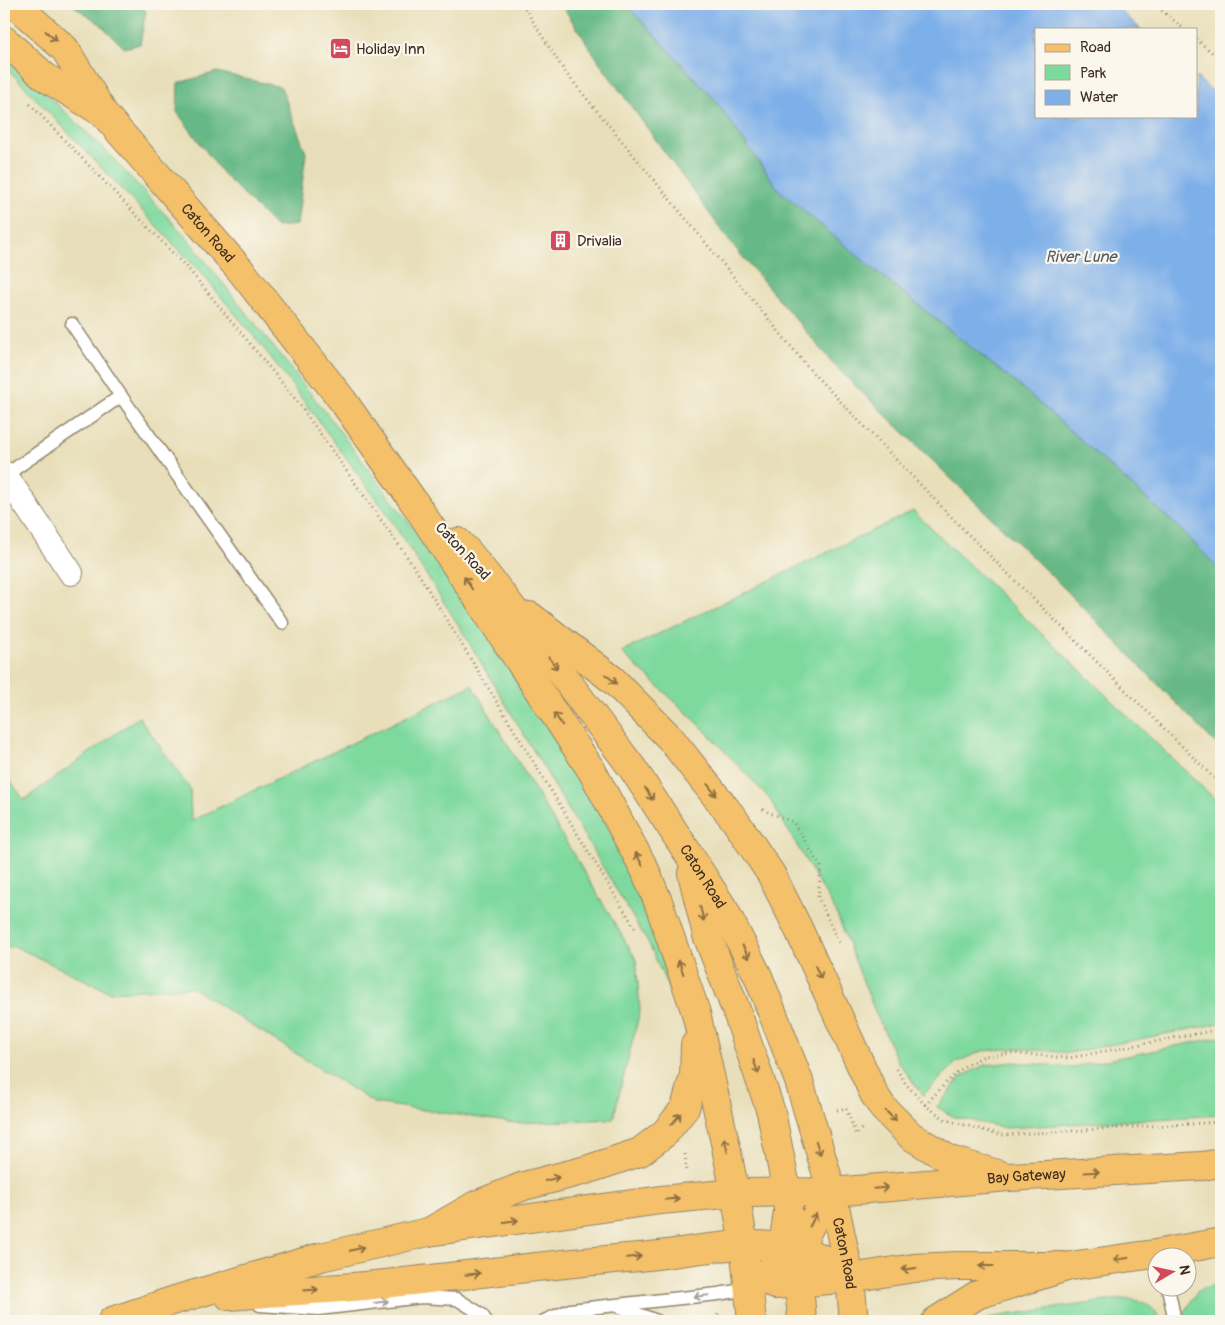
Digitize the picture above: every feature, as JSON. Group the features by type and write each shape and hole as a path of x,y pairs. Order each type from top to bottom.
{"main road":[{"name":"Caton Road","path":"15,4 65,48 104,114 242,272 343,401 414,502 592,771 645,870 659,904 696,1014 735,1193 744,1245 752,1321"},
{"name":"Caton Road","path":"4,40 45,77 104,114"},
{"name":"Caton Road","path":"414,502 468,552 503,596 633,769 725,911 758,976 799,1081 832,1192 850,1278 854,1321"},
{"path":"503,596 613,680 670,738 734,819 771,874 798,928 874,1094 883,1108 911,1136 950,1160 1009,1178"},
{"path":"686,850 707,935 738,1015 771,1112 787,1192 788,1211 786,1228 791,1249 798,1265 802,1321"},
{"path":"112,1321 175,1300 321,1257 428,1232 476,1205 524,1186 586,1170 640,1152 665,1133 685,1108 694,1075 696,1014"},
{"name":"Bay Gateway","path":"428,1232 661,1200 735,1193 832,1192 1009,1178 1202,1166 1221,1163"},
{"path":"749,1289 766,1276 777,1261 791,1249 832,1192"},
{"path":"1194,1248 1221,1242"},
{"path":"175,1300 365,1286 744,1245 791,1249 820,1256 850,1278"},
{"path":"749,1289 850,1278 914,1268 1070,1266 1148,1257"},
{"path":"936,1321 977,1295 1070,1266"}],"street":[{"path":"4,475 71,573"}],"lane":[{"path":"72,324 282,623"},
{"path":"4,475 121,396"},
{"path":"544,1321 570,1310 749,1289"},
{"path":"175,1300 318,1309 422,1297 457,1299 481,1314 486,1321"},
{"path":"1170,1298 1175,1321"},
{"path":"615,1306 656,1321"}],"path":[{"path":"522,4 565,72 812,372 964,530 1221,786"},
{"path":"1154,4 1183,28"},
{"path":"1198,41 1221,60"},
{"path":"30,103 190,272 298,401 415,568 639,936"},
{"path":"925,1105 963,1067 984,1056 1011,1053 1070,1058 1221,1029"},
{"path":"905,1083 925,1105 946,1120 1002,1136 1221,1122"}],"green space":[{"path":"71,4 139,4 146,11 140,44 124,48 99,23"},
{"path":"561,4 626,4 715,100 779,190 866,263 1028,393 1180,529 1221,571 1221,749 1065,589 836,367 731,243 604,69"},
{"path":"4,53 107,152 187,238 326,413 511,662 576,763 625,862 653,932 683,1022 650,946 459,626 388,515 266,351 203,275 4,65"},
{"path":"217,72 281,87 306,153 297,225 276,227 223,174 177,112 178,83"},
{"path":"913,511 1221,805 1221,1023 1069,1053 1015,1048 982,1051 957,1062 923,1095 898,1062 874,1009 836,912 769,798 698,723 621,652"},
{"path":"472,685 636,959 640,1011 613,1119 515,1123 374,1103 191,987 110,992 14,946 4,948 4,772 24,800 139,717 190,789 191,821"},
{"path":"1221,1037 1221,1115 1006,1128 954,1117 937,1107 961,1077 985,1065 1014,1062 1072,1067"},
{"path":"1221,1284 1221,1321 1185,1321 1185,1312 1193,1298 1198,1298 1198,1292 1205,1287"},
{"path":"1120,1299 1145,1303 1162,1321 983,1321 993,1317"}],"water":[{"name":"River Lune","path":"626,4 1113,4 1140,28 1035,28 1035,118 1198,118 1198,79 1221,98 1221,571 1180,529 1028,393 866,263 779,190 715,100"}],"place":[{"name":"Holiday Inn","path":"340,49"},
{"name":"Drivalia","path":"561,241"}]}
